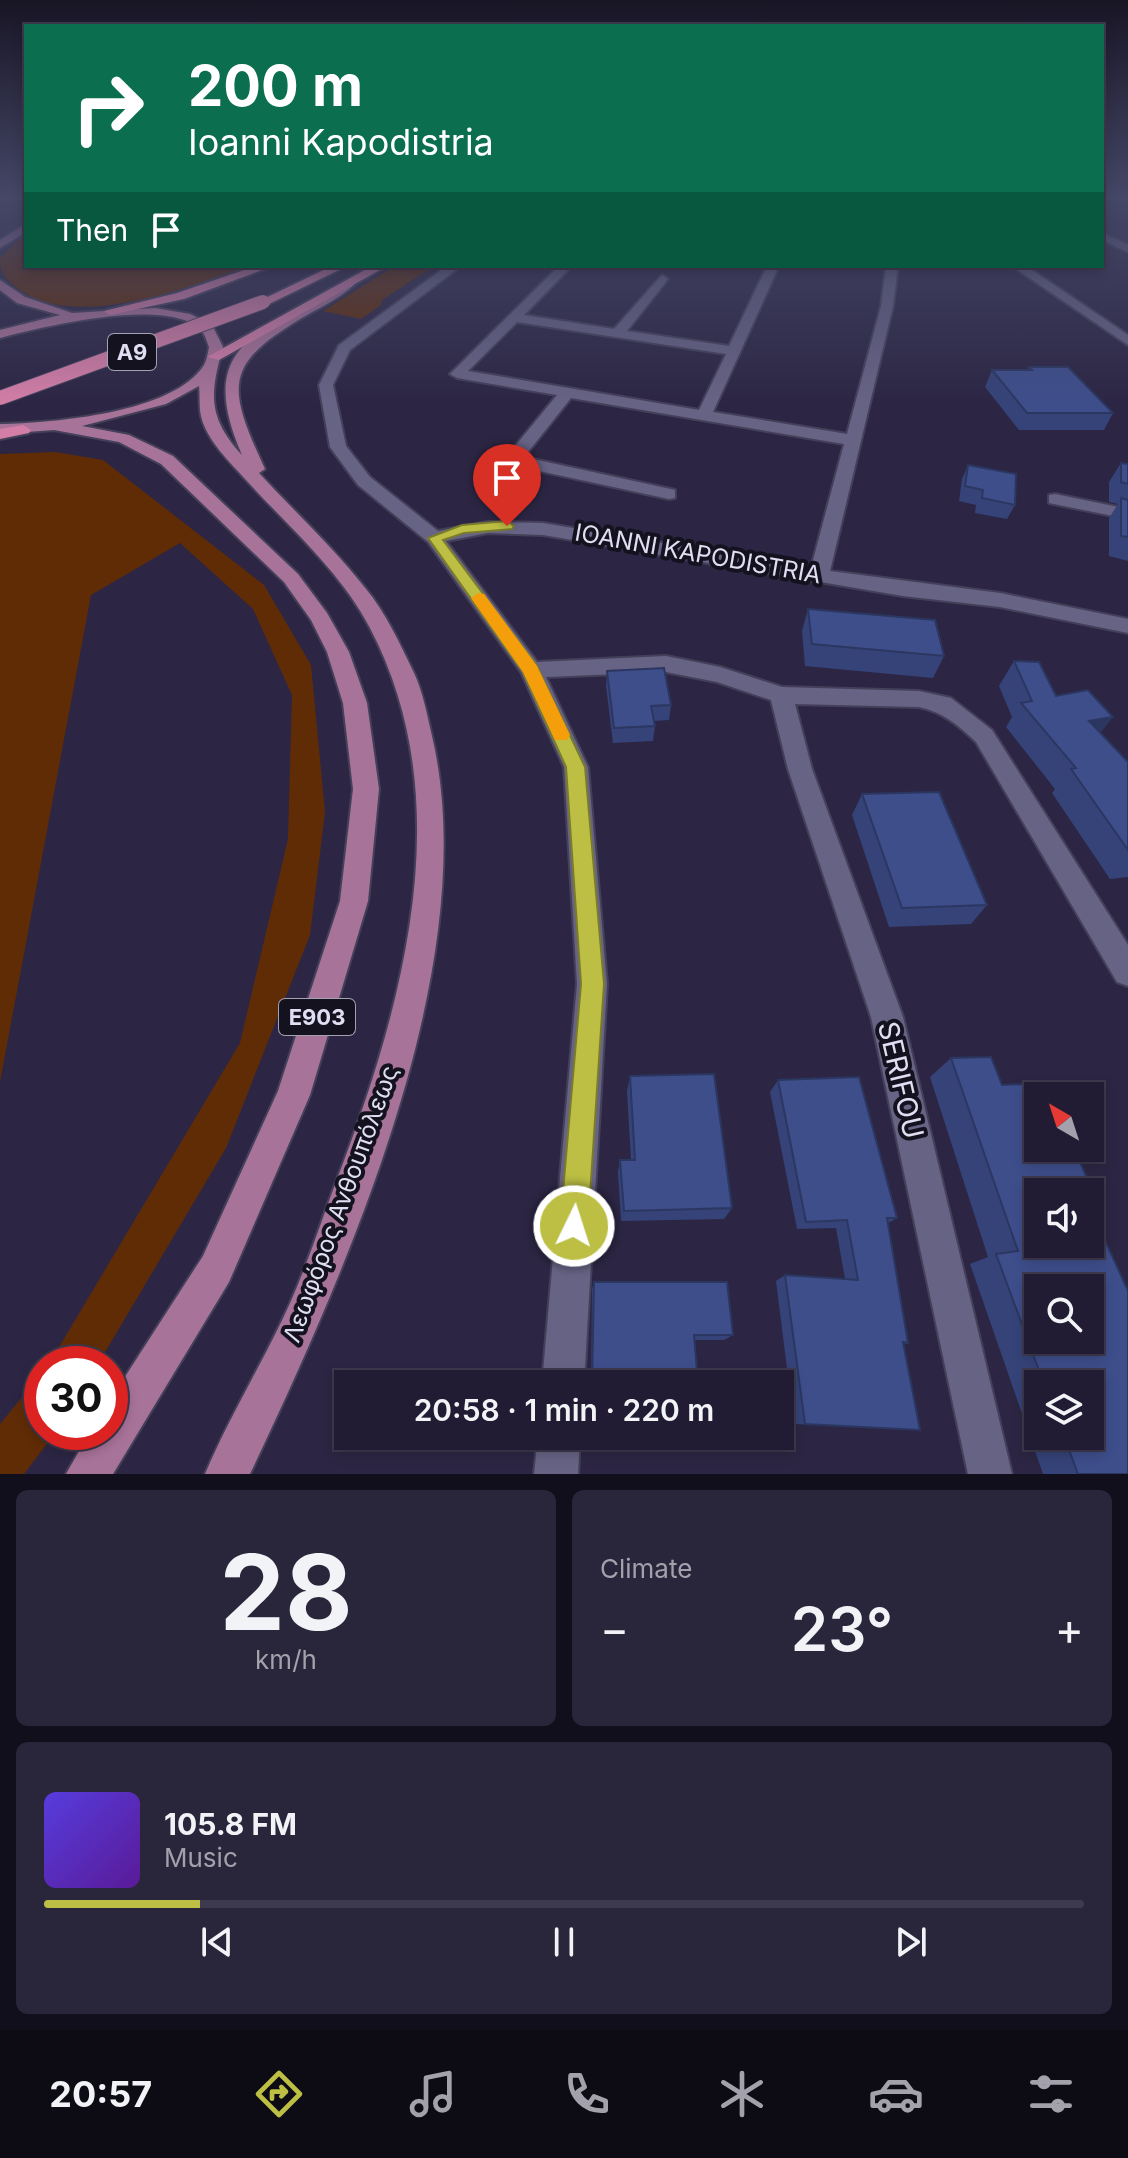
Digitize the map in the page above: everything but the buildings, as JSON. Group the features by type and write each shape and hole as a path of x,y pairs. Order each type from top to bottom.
{"highway":[{"path":"110,311 180,296 261,268"},
{"name":"A9","path":"0,382 249,293 307,268"},
{"name":"A9","path":"0,398 263,302 337,268"},
{"path":"210,364 239,340 378,268"},
{"path":"0,432 23,430"}],"main road":[{"path":"0,284 21,300 76,315"},
{"path":"293,525 239,434 228,384 236,361 252,344 348,285"},
{"path":"0,334 76,315 110,311 162,313 200,325 216,344 210,364 188,385 143,407 59,427 23,430"},
{"name":"Λεωφόρος Ανθουπόλεως","path":"210,364 209,418 225,446 293,525 360,594 404,676 427,768 431,830 427,903 414,989 380,1111 307,1310 227,1474"},
{"name":"E903","path":"59,427 123,438 167,460 291,578 320,618 338,652 355,703 366,789 354,901 293,1095 216,1269 88,1474"}],"street":[{"path":"452,268 383,316 344,348 326,385 338,447 364,481 435,538 531,670 576,767 592,984 564,1370"},
{"path":"564,268 457,374 852,440"},
{"path":"704,416 772,268"},
{"path":"819,575 887,306 892,268"},
{"path":"1021,268 1128,341"},
{"path":"618,333 662,279"},
{"path":"516,318 734,351"},
{"path":"567,393 513,460 669,494"},
{"path":"1055,499 1128,514"},
{"name":"IOANNI KAPODISTRIA","path":"435,538 462,529 507,526 543,529 903,590 1000,600 1128,626"},
{"path":"531,670 666,664 720,675 781,695 919,699 943,704 965,718 984,736 1128,972"},
{"name":"SERIFOU","path":"781,695 800,769 887,1017 990,1474"},
{"path":"556,1474 558,1450"}],"shaded area":[{"path":"1,268 242,268 195,285 131,302 68,306 41,301 17,288 9,282"},
{"path":"392,268 431,268 382,300 381,305 361,319 323,311"},
{"path":"55,452 103,460 264,585 311,665 325,812 310,935 226,1148 109,1346 60,1346 240,1043 288,839 292,695 253,609 180,543 91,595 0,1082 0,454"},
{"path":"24,1395 24,1450 42,1450 24,1474 0,1474 0,1424"}],"slow traffic":[{"path":"478,598 531,670 561,735"}],"route":[{"path":"507,526 462,529 435,538 531,670 576,767 592,984 574,1226"}]}
